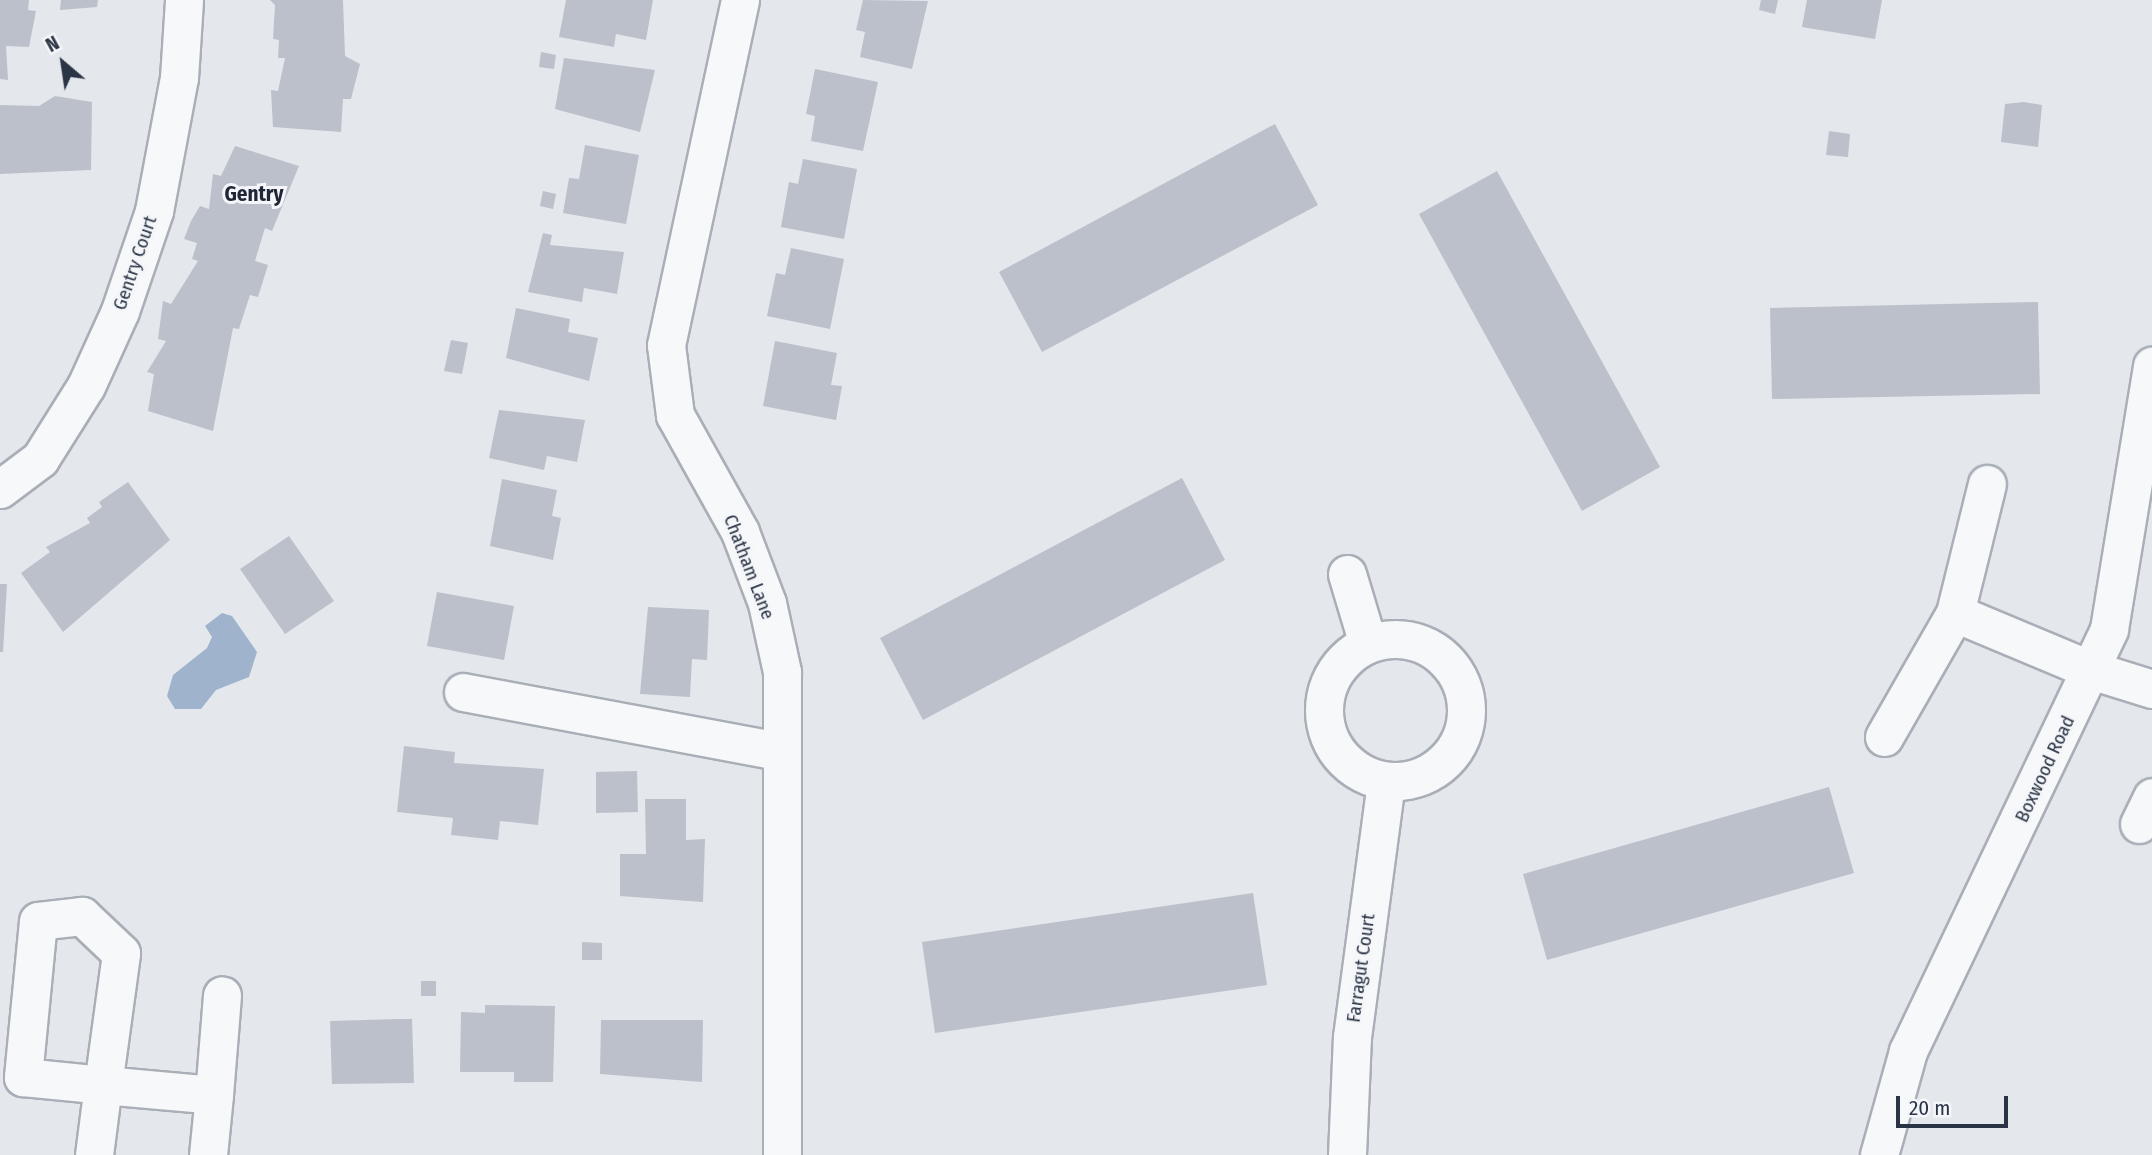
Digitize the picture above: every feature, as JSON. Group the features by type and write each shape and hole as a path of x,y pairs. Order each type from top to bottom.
{"street":[{"name":"Gentry Court","path":"0,489 40,459 86,386 120,311 154,211 179,78 184,0"},
{"name":"Chatham Lane","path":"740,0 666,345 675,415 740,532 767,603 782,672 778,751 782,1155"},
{"name":"Boxwood Road","path":"1879,1155 1908,1051 2109,629 2152,365"},
{"path":"1884,737 1955,613 1987,484"},
{"path":"1348,574 1368,644"},
{"path":"1955,613 2091,670 2152,689"},
{"path":"1415,640 1440,654 1458,675 1466,701 1464,729 1451,754 1430,772 1386,781 1350,766 1332,744 1324,718 1326,690 1339,666 1368,644 1415,640"},
{"path":"463,692 778,751"},
{"name":"Farragut Court","path":"1347,1155 1352,1037 1386,781"},
{"path":"94,1155 103,1086 121,953 82,916 38,921 23,1077 103,1086 214,1095"},
{"path":"208,1155 222,995"}],"water":[{"path":"222,613 232,616 257,652 249,677 216,690 201,709 175,709 167,696 173,675 207,648 212,637 205,626"}],"building":[{"path":"0,0 29,0 28,10 36,11 29,47 6,46 8,80 0,79"},
{"path":"61,0 98,0 97,7 60,10"},
{"path":"270,0 343,0 345,56 360,64 351,99 343,99 341,132 273,127 271,90 278,91 285,58 278,58 279,40 273,39 275,5"},
{"path":"566,0 653,0 646,40 616,34 614,47 559,37"},
{"path":"863,0 928,1 912,69 860,57 865,32 856,30"},
{"path":"1761,0 1778,0 1775,14 1759,10"},
{"path":"1807,0 1882,0 1875,39 1802,27"},
{"path":"541,52 556,55 554,69 539,67"},
{"path":"564,58 655,70 640,132 555,109"},
{"path":"815,69 878,82 863,151 811,141 815,116 806,114"},
{"path":"55,96 92,102 91,170 0,174 0,105 39,106"},
{"path":"2024,102 2042,105 2038,147 2001,142 2005,104"},
{"path":"1275,124 1318,205 1042,352 999,272"},
{"path":"1829,131 1850,134 1848,157 1826,155"},
{"path":"585,145 639,155 626,224 563,213 569,178 579,179"},
{"path":"235,146 299,166 272,231 265,228 255,261 268,265 258,297 250,295 239,329 233,328 213,431 148,411 154,374 147,372 166,341 158,339 163,301 171,304 198,261 192,259 197,243 184,239 191,221 200,206 209,209 213,174 221,176"},
{"path":"803,159 857,169 844,239 781,227 789,182 798,184"},
{"path":"1497,171 1660,467 1582,511 1419,214"},
{"path":"543,191 556,194 553,209 540,206"},
{"path":"543,233 552,235 550,245 624,252 617,294 584,288 582,302 528,292"},
{"path":"791,248 844,259 830,329 767,316 776,273 785,275"},
{"path":"2038,302 2040,394 1772,399 1770,308"},
{"path":"516,308 570,319 568,332 598,338 589,381 506,358"},
{"path":"451,340 468,343 462,374 444,371"},
{"path":"775,341 837,353 831,385 842,386 836,420 763,406"},
{"path":"499,410 585,420 577,462 547,456 544,470 489,458"},
{"path":"1182,478 1225,560 923,720 880,638"},
{"path":"502,479 557,490 552,516 561,518 553,560 490,546"},
{"path":"128,482 170,540 63,632 21,573 50,552 46,547 90,523 87,518 102,507 99,502"},
{"path":"289,536 334,601 285,634 240,569"},
{"path":"0,584 7,584 3,652 0,652"},
{"path":"437,592 514,606 504,660 427,646"},
{"path":"648,607 709,610 707,660 692,659 690,697 640,694"},
{"path":"404,746 455,752 454,763 544,769 538,825 500,821 498,840 451,835 453,818 397,812"},
{"path":"637,771 638,812 596,813 596,772"},
{"path":"1829,787 1854,873 1547,960 1523,874"},
{"path":"645,799 686,799 686,840 705,839 703,902 620,896 620,854 646,854"},
{"path":"1253,893 1267,985 935,1033 922,942"},
{"path":"582,942 602,943 602,960 582,960"},
{"path":"421,981 436,981 436,996 421,996"},
{"path":"485,1005 555,1006 553,1082 514,1082 514,1072 460,1072 461,1012 485,1013"},
{"path":"412,1019 414,1083 332,1084 330,1021"},
{"path":"601,1020 703,1020 702,1082 600,1074"}],"district":[{"name":"Gentry","path":"254,194"}]}
